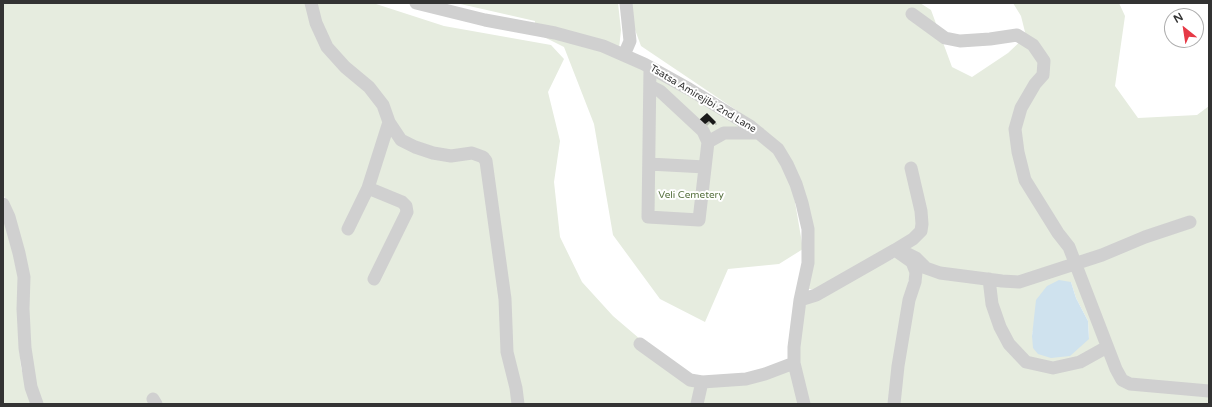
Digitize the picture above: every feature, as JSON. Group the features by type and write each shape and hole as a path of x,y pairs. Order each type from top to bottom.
{"street":[{"path":"311,3 316,23 327,47 345,67 369,87 383,105 389,122 401,140 415,147 433,153 452,156 472,153 483,157 486,161 505,299 507,352 516,388 518,404"},
{"name":"Tsatsa Amirejibi 2nd Lane","path":"416,3 485,20 555,33 603,46 650,68 750,126 778,149 796,184 808,229 808,263 800,300 794,347 794,363 804,404"},
{"path":"624,55 630,41 626,3"},
{"path":"912,14 945,38 960,41 990,40 1017,35 1033,45 1044,61 1043,75 1035,84 1022,108 1015,129 1018,152 1025,180 1058,233 1069,247 1116,369 1122,380 1130,384 1209,391"},
{"path":"650,68 648,217 699,220 708,142 703,131 660,91 650,86"},
{"path":"348,228 368,188 389,122"},
{"path":"708,142 724,132 759,133"},
{"path":"649,164 705,168"},
{"path":"800,300 816,295 896,250 913,239 921,231 921,210 911,168"},
{"path":"368,188 402,202 406,206 407,212 374,279"},
{"path":"3,204 9,217 24,277 22,309 25,348 31,387 37,404"},
{"path":"896,250 916,258 926,268 940,273 1019,282 1102,255 1145,237 1190,222"},
{"path":"894,404 898,366 909,300 915,282 916,272 912,262 896,250"},
{"path":"988,279 992,304 1000,327 1010,344 1026,362 1053,368 1080,362 1107,347"},
{"path":"640,344 690,380 702,382 746,379 765,374 794,363"},
{"path":"697,404 702,382"}],"green space":[{"path":"3,3 373,3 444,26 551,45 564,59 548,92 560,141 554,182 560,237 582,282 613,316 695,386 695,404 41,404 34,383 14,215 3,194"},
{"name":"Veli Cemetery","path":"456,3 618,3 621,30 618,58 659,76 768,144 784,169 794,196 803,249 779,264 728,269 705,322 660,299 613,235 594,124 564,47 534,32 535,21"},
{"path":"630,3 920,3 931,10 952,67 972,77 1008,53 1026,36 1021,16 1013,3 1119,3 1125,16 1115,86 1138,118 1197,115 1209,106 1209,404 897,404 919,275 900,251 917,240 918,221 916,231 820,290 809,289 812,244 800,180 739,112 641,46 634,27","holes":["1071,282 1076,298 1088,321 1089,339 1032,336 1034,324"]},
{"path":"3,218 15,249 20,290 18,334 21,367 31,404 3,404"},
{"path":"898,256 911,266 890,404 808,404 797,354 803,305"},
{"path":"790,370 801,404 699,404 704,391 709,386"}],"water":[{"path":"1059,280 1071,282 1076,298 1088,321 1089,339 1070,356 1051,358 1038,354 1033,348 1032,336 1036,300 1047,286"}],"building":[{"path":"707,113 716,122 713,125 709,121 704,125 699,120"}]}
